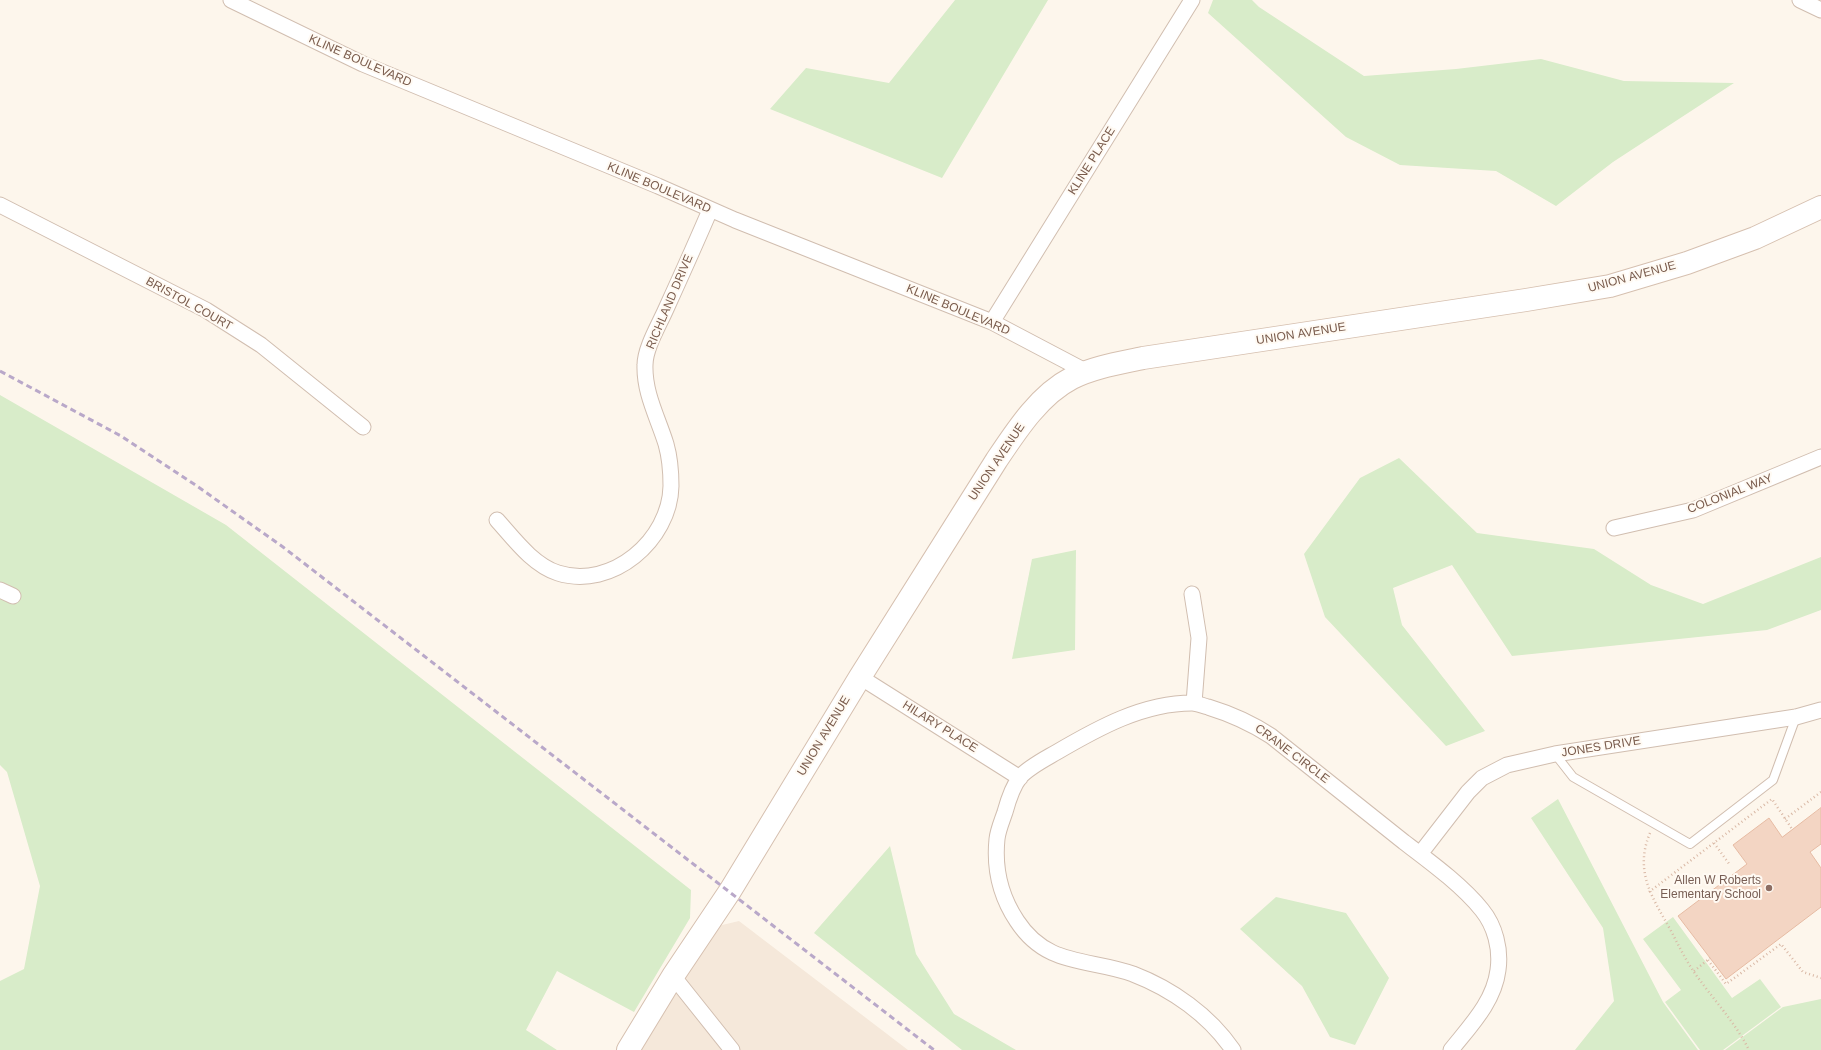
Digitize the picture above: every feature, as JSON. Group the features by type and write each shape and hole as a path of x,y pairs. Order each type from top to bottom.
{"main road":[{"name":"UNION AVENUE","path":"628,1050 673,976 730,892 860,677 1012,435 1041,403 1072,378 1087,372 1143,358 1610,286 1687,263 1747,241 1788,224 1821,207"}],"street":[{"name":"KLINE BOULEVARD","path":"231,0 363,64 658,186 710,210 992,322 1087,372"},
{"name":"KLINE PLACE","path":"992,322 1192,0"},
{"path":"1800,0 1821,10"},
{"name":"BRISTOL COURT","path":"0,205 206,310 261,345 363,427"},
{"name":"RICHLAND DRIVE","path":"497,520 538,563 557,573 573,576 589,577 599,575 620,566 637,554 652,538 668,504 670,466 666,445 648,393 645,365 652,338 710,210"},
{"name":"COLONIAL WAY","path":"1614,528 1693,510 1821,457"},
{"path":"1192,594 1199,638 1194,703"},
{"name":"HILARY PLACE","path":"860,677 1020,778"},
{"name":"CRANE CIRCLE","path":"1233,1050 1213,1025 1175,994 1131,974 1070,960 1052,953 1035,941 1018,922 1004,898 997,870 997,838 1008,801 1020,778 1041,761 1086,734 1134,713 1167,705 1194,703 1236,716 1271,736 1420,854 1471,898 1483,911 1495,934 1498,952 1498,969 1495,987 1485,1006 1451,1050"},
{"name":"JONES DRIVE","path":"1420,854 1468,792 1482,778 1507,765 1555,754 1796,717 1821,710"},
{"path":"673,976 732,1050"}],"lane":[{"path":"1555,754 1573,777 1690,844 1773,780 1796,717"}],"path":[{"path":"1785,819 1821,792"},
{"path":"1649,892 1772,799 1792,829"},
{"path":"1654,823 1645,844 1643,865 1649,892 1694,971 1749,1050"},
{"path":"1706,831 1730,865"},
{"path":"1694,971 1709,959 1726,984 1781,944 1803,972 1821,978"}],"shaded area":[{"path":"739,921 908,1050 640,1050 718,926"}],"green space":[{"path":"955,0 1048,0 942,178 770,109 806,68 889,83"},
{"path":"1213,0 1252,0 1259,7 1364,76 1456,69 1541,59 1624,81 1734,83 1613,162 1556,206 1496,171 1400,165 1346,137 1208,13"},
{"path":"0,395 226,525 691,890 690,918 634,1012 557,971 526,1030 557,1050 0,1050 0,981 24,969 40,886 7,772 0,765"},
{"path":"1399,458 1477,533 1594,549 1651,585 1703,604 1821,557 1821,610 1767,630 1512,656 1452,565 1393,588 1402,625 1485,731 1446,746 1325,617 1304,554 1360,478"},
{"path":"1076,550 1075,650 1012,659 1032,559"},
{"path":"1558,799 1663,1002 1698,1050 1575,1050 1614,1001 1603,928 1531,818"},
{"path":"890,846 916,954 954,1014 1016,1050 962,1050 814,933"},
{"path":"1276,897 1346,913 1389,978 1355,1045 1330,1037 1302,986 1240,929"},
{"path":"1673,917 1732,998 1760,979 1781,1007 1723,1050 1700,1050 1665,1002 1681,990 1643,939"},
{"path":"1821,999 1821,1050 1725,1050 1783,1007"}],"building":[{"name":"Allen W Roberts Elementary School","path":"1821,808 1821,844 1810,852 1821,868 1821,907 1726,979 1678,916 1747,864 1733,845 1769,818 1782,837"}],"railway":[{"path":"0,371 121,436 194,484 283,547 934,1050"}],"place":[{"name":"Allen W Roberts Elementary School","path":"1769,888"}]}
